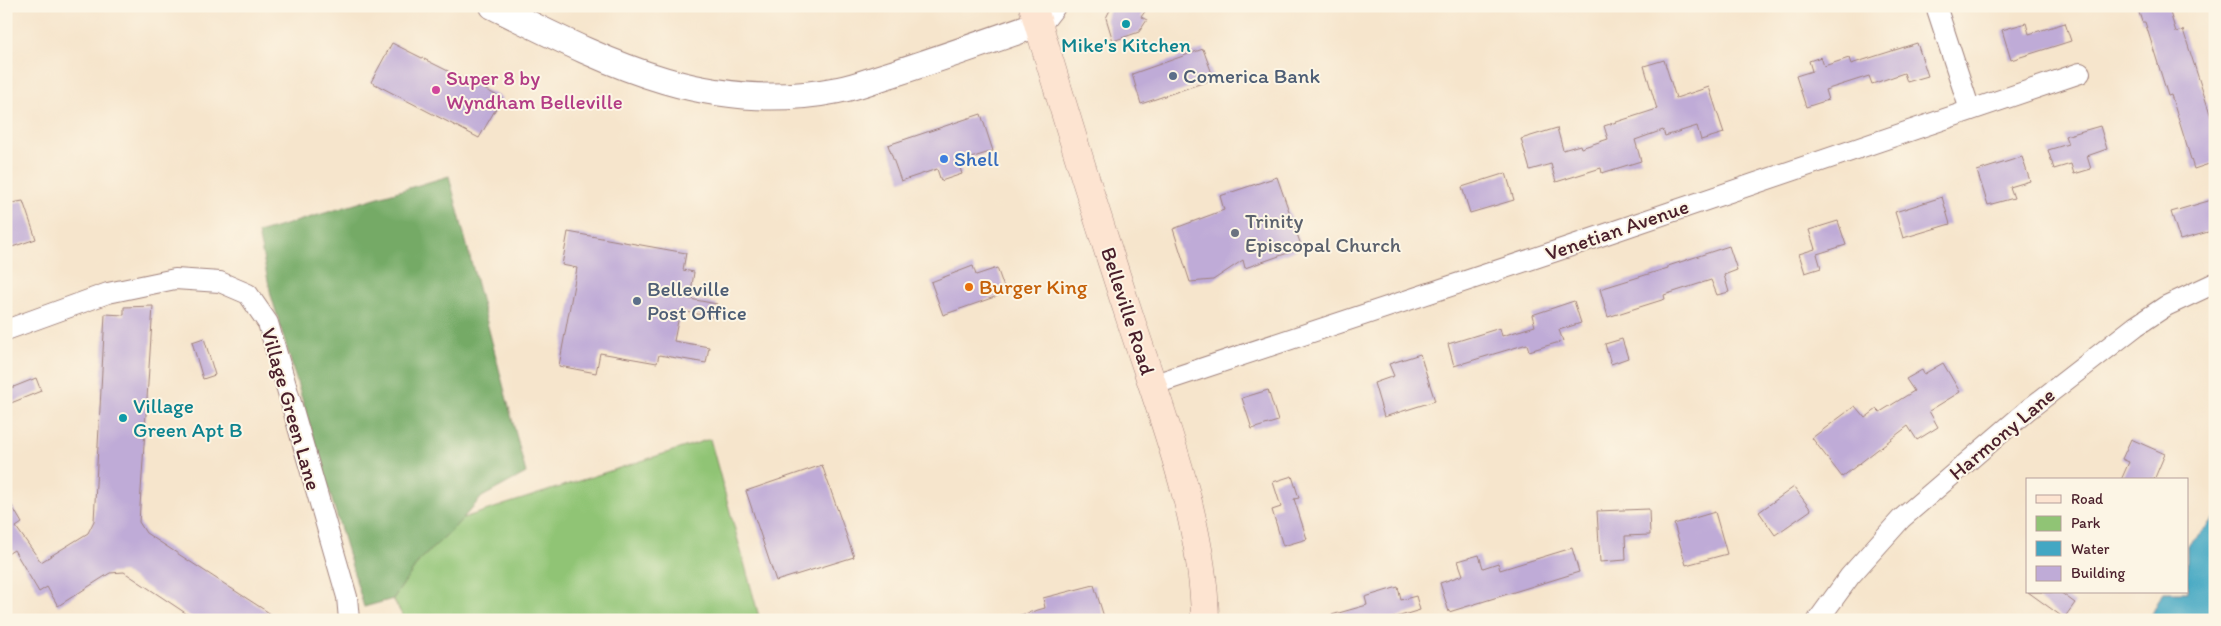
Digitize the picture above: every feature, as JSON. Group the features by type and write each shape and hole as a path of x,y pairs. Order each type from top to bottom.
{"main road":[{"name":"Belleville Road","path":"1041,12 1087,185 1190,508 1201,568 1205,620"}],"street":[{"path":"494,6 549,34 657,80 706,92 756,97 806,95 839,90 1041,12"},
{"path":"1936,6 1970,110"},
{"name":"Venetian Avenue","path":"1152,384 1575,244 2080,73"},
{"name":"Village Green Lane","path":"6,330 108,293 175,279 220,282 248,294 268,323 347,597 349,620"},
{"name":"Harmony Lane","path":"1818,620 1850,576 1901,519 2028,410 2136,326 2166,306 2215,282"}],"green space":[{"path":"449,176 526,473 482,497 454,528 419,561 393,599 364,607 271,295 258,233"},
{"path":"710,439 760,620 405,620 393,599 419,561 463,518"}],"water":[{"path":"2215,518 2215,620 2149,620 2162,594 2188,594 2188,545"}],"building":[{"name":"Mike's Kitchen","path":"1112,6 1149,6 1141,17 1147,20 1139,32 1113,41 1106,18"},
{"path":"2137,6 2168,6 2176,32 2183,30 2215,129 2215,162 2194,169 2171,95 2168,96 2145,22 2142,22"},
{"path":"2026,23 2029,34 2065,23 2071,41 2011,60 2002,30"},
{"name":"Super 8 by Wyndham Belleville","path":"392,43 502,98 479,138 371,82"},
{"path":"1917,43 1928,76 1907,82 1904,73 1872,84 1869,76 1825,90 1828,100 1806,107 1796,76 1812,71 1809,61 1821,57 1824,66 1849,58 1851,64"},
{"name":"Comerica Bank","path":"1203,49 1214,79 1141,104 1132,74"},
{"path":"1664,60 1676,98 1709,87 1724,133 1701,140 1697,126 1665,136 1663,130 1635,140 1641,161 1602,173 1601,168 1556,182 1551,164 1530,170 1521,139 1557,128 1563,150 1580,145 1581,148 1608,139 1604,126 1657,109 1644,66"},
{"path":"981,114 993,151 958,162 962,174 941,181 937,169 901,181 888,145"},
{"path":"2100,126 2107,149 2087,156 2091,169 2074,174 2071,164 2054,169 2048,150 2068,144 2065,136"},
{"path":"2022,157 2030,181 2010,187 2014,198 1988,205 1977,171"},
{"path":"1506,173 1514,200 1470,213 1462,187"},
{"name":"Trinity Episcopal Church","path":"1277,177 1302,248 1245,268 1243,260 1213,280 1190,282 1173,229 1224,210 1220,196"},
{"path":"1942,197 1950,224 1903,238 1895,212"},
{"path":"2215,199 2215,230 2180,240 2171,212"},
{"path":"23,201 36,239 6,249 6,204"},
{"path":"1838,221 1846,245 1817,254 1821,268 1805,273 1799,254 1815,249 1809,230"},
{"name":"Belleville Post Office","path":"568,232 686,253 683,270 694,272 690,299 717,304 715,317 680,311 674,341 709,347 706,363 659,355 657,363 600,353 596,373 559,366 577,268 562,265"},
{"path":"1729,246 1737,270 1724,275 1729,292 1717,295 1711,280 1664,295 1665,299 1608,317 1600,289 1668,268 1668,266"},
{"name":"Burger King","path":"973,266 976,275 997,268 1006,293 943,315 931,282"},
{"path":"1574,301 1581,323 1559,330 1563,341 1529,351 1527,344 1454,366 1448,344 1500,328 1502,336 1535,326 1532,315"},
{"name":"Village Green Apt B","path":"153,306 139,522 146,533 280,620 196,620 124,572 110,573 58,606 47,587 39,592 14,550 6,555 6,496 22,523 16,527 41,562 88,533 94,521 105,314 124,315 124,307"},
{"path":"204,338 215,375 203,379 192,342"},
{"path":"1622,339 1628,358 1611,364 1605,344"},
{"path":"1420,354 1435,401 1384,417 1374,383 1394,376 1389,364"},
{"path":"1943,363 1960,392 1929,411 1938,427 1917,440 1908,426 1842,477 1812,438 1855,406 1865,418 1877,409 1880,412 1914,391 1906,379 1922,370 1924,374"},
{"path":"36,378 41,391 6,405 6,390"},
{"path":"1268,390 1278,421 1252,429 1242,398"},
{"path":"2131,439 2165,454 2155,478 2122,478 2129,462 2122,459"},
{"path":"822,465 854,557 776,581 746,491"},
{"path":"1292,476 1299,498 1294,499 1307,539 1283,546 1272,510 1281,507 1273,482"},
{"path":"1794,487 1811,510 1775,535 1759,512"},
{"path":"1649,509 1650,535 1625,536 1626,560 1600,562 1597,511"},
{"path":"1715,512 1727,554 1686,565 1674,524"},
{"path":"1572,548 1579,572 1449,612 1440,583 1463,575 1458,561 1479,555 1483,568 1498,563 1500,570"},
{"path":"1094,585 1105,620 1018,620 1017,616 1045,608 1043,598"},
{"path":"1398,587 1401,600 1416,596 1420,610 1387,620 1329,620 1328,616 1367,605 1365,597"},
{"path":"2031,594 2063,594 2075,603 2064,618"}],"place":[{"name":"Mike's Kitchen","path":"1126,24"},
{"name":"Comerica Bank","path":"1173,76"},
{"name":"Super 8 by Wyndham Belleville","path":"436,90"},
{"name":"Shell","path":"944,159"},
{"name":"Trinity Episcopal Church","path":"1235,233"},
{"name":"Burger King","path":"969,287"},
{"name":"Belleville Post Office","path":"637,301"},
{"name":"Village Green Apt B","path":"123,418"}]}
